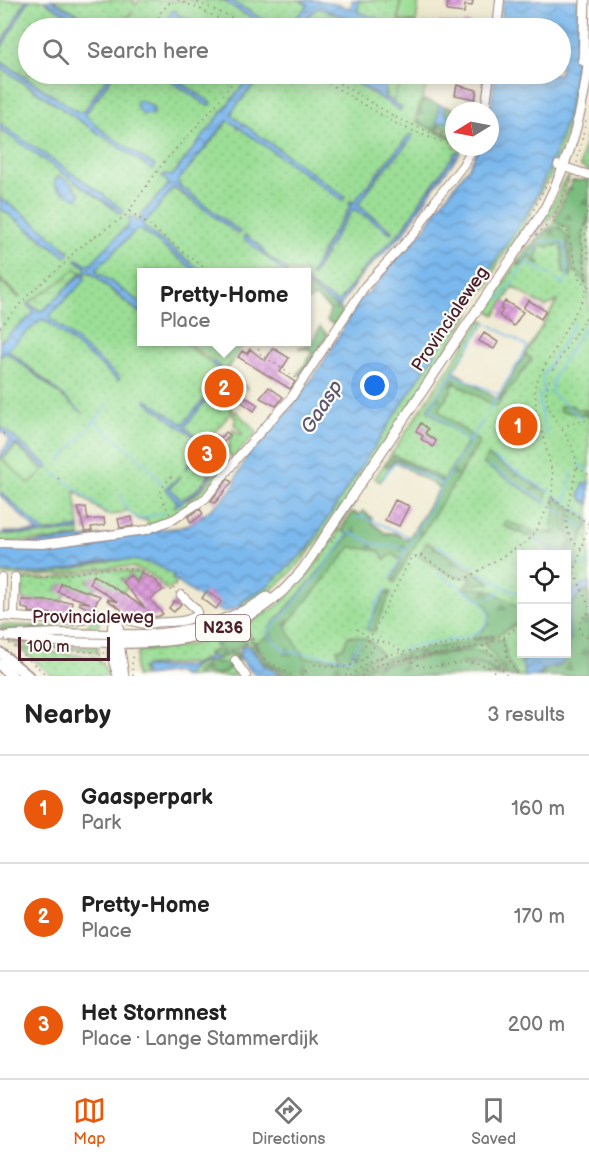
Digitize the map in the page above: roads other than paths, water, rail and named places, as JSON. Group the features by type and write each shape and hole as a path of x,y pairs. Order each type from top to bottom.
{"highway":[{"path":"0,653 12,676"},
{"path":"5,663 28,676"}],"main road":[{"name":"Provincialeweg","path":"587,0 589,8"},
{"name":"Provincialeweg","path":"560,166 581,83 587,0"},
{"name":"Provincialeweg","path":"116,639 175,631 226,619 271,594 305,564 321,544 544,210 579,115 589,53"},
{"path":"116,639 112,656 118,676"},
{"path":"116,639 124,676"}],"street":[{"path":"497,18 500,0"},
{"path":"485,102 488,84"},
{"path":"0,543 43,544 146,530 174,519 205,499 291,398 364,286 418,229 468,156"},
{"path":"560,166 589,175"},
{"path":"1,577 0,616 74,621 103,613 119,625 116,639"},
{"path":"14,617 15,577"},
{"path":"116,621 133,620 150,624 179,622 195,618 197,610 181,595"},
{"name":"Provincialeweg","path":"2,636 23,633 116,639"},
{"path":"236,660 246,676"}],"water":[{"path":"26,0 29,0 0,50 0,46"},
{"path":"45,0 52,0 85,18 73,18"},
{"path":"222,0 230,0 261,18 252,18"},
{"path":"300,0 324,1 348,8 352,5 352,0 359,0 358,12 375,18 348,18 318,8 307,18 296,18 308,5"},
{"name":"Gaasp","path":"503,0 576,0 578,22 576,65 567,117 550,167 532,205 307,550 266,587 242,602 241,606 222,612 172,578 174,575 145,562 116,560 43,574 0,572 0,547 183,527 205,514 219,502 235,483 248,452 292,407 324,361 360,299 369,292 397,257 425,229 474,156 499,156 499,102 491,102 494,84 571,84 571,18 501,18"},
{"path":"174,10 182,18 169,18 169,14"},
{"path":"1,62 18,73 18,79 2,68 0,70"},
{"path":"26,84 35,84 78,112 84,111 102,84 107,84 85,115 104,132 155,166 153,170"},
{"path":"176,84 183,84 211,103 208,106"},
{"path":"244,84 255,84 233,110 232,116 345,197 342,200 228,120 178,181 179,185 240,232 238,234 173,188 148,220 142,223 144,227 198,268 192,268 141,230 136,230 96,270 137,300 137,311 89,271 85,274 84,281 50,315 50,318 120,378 118,380 42,319 9,348 84,414 7,352 0,356 0,342 33,314 28,303 42,311 86,270 85,266 76,261 77,259 86,264 91,263 130,223 129,216 139,221 141,215 169,184 162,176 165,174 172,176"},
{"path":"358,84 386,84 384,96 402,108 400,110"},
{"path":"140,100 154,109 154,114 143,115 136,103"},
{"path":"439,105 443,106 445,111 445,122 437,122"},
{"path":"0,124 101,193 124,211 122,214 0,129"},
{"path":"410,134 413,135 376,179 358,205 392,231 391,233 354,209 311,276 332,234 350,208 350,201 353,203"},
{"path":"453,156 458,156 404,233 360,276 339,308 311,288 338,303 364,269 404,228"},
{"path":"60,176 72,184 80,194 78,199 59,190 55,185 55,180"},
{"path":"0,198 28,217 70,252 66,257 0,208"},
{"path":"245,235 284,268 280,268 243,238"},
{"path":"213,361 248,389 226,375 185,427 205,444 200,450 201,442 145,401 146,399 183,424 224,375 224,372 211,364"},
{"path":"0,426 49,466 46,469 16,444 0,459 9,439 0,430"},
{"path":"197,451 195,460 211,472 222,462 199,490 175,507 177,502 165,488 181,476 170,488 181,500 196,490 209,476 193,463 185,469"},
{"path":"589,482 589,504 582,500 580,493 584,483"},
{"path":"1,492 44,532 79,527 80,530 40,534 3,534 3,532 38,532 0,495"},
{"path":"589,582 589,588 578,596 571,609 571,590"},
{"path":"246,645 264,665 283,676 255,675 239,654 241,648"},
{"path":"211,656 219,659 200,662 186,676 177,672 145,676 143,669 144,667 191,666"},
{"path":"523,658 565,658 556,668 553,666 543,670 539,676 525,676"}],"waterway":[{"path":"589,146 586,157 589,157"},
{"path":"500,299 542,240 565,245 568,276 564,285 556,280"},
{"path":"529,263 551,276"},
{"path":"582,418 551,393 554,376 589,319"},
{"path":"468,349 484,324 487,323 527,346 487,413"},
{"path":"547,435 539,395 544,394 543,376 574,324"},
{"path":"462,358 465,353"},
{"path":"458,365 429,409 469,442"},
{"path":"453,374 498,394"},
{"path":"60,461 108,405"},
{"path":"94,420 145,463 162,483"},
{"path":"390,579 443,484 483,420"},
{"path":"512,428 539,443"},
{"path":"494,458 550,492"},
{"path":"382,480 394,463 398,462 442,484"},
{"path":"579,465 589,470"},
{"path":"489,466 548,503"},
{"path":"52,471 108,513"},
{"path":"555,496 566,502 572,472"},
{"path":"119,494 129,512 139,519 163,513"},
{"path":"552,506 565,515"},
{"path":"572,506 589,517"},
{"path":"356,518 361,516 410,537"},
{"path":"569,518 584,528 586,524"},
{"path":"360,641 350,659 285,651 266,633 310,585 349,532 376,545 398,546 405,550"},
{"path":"533,538 556,550"},
{"path":"437,545 476,568"},
{"path":"581,565 587,566 589,558"},
{"path":"571,559 577,562"},
{"path":"571,568 575,562"},
{"path":"437,573 484,602 500,591"},
{"path":"480,573 517,593"},
{"path":"367,630 376,605 386,589"},
{"path":"401,649 467,637 479,631 488,622 489,614 485,607"}],"place":[{"name":"Pretty-Home","path":"224,388"},
{"name":"Gaasperpark","path":"518,426"},
{"name":"Het Stormnest","path":"207,454"}]}
